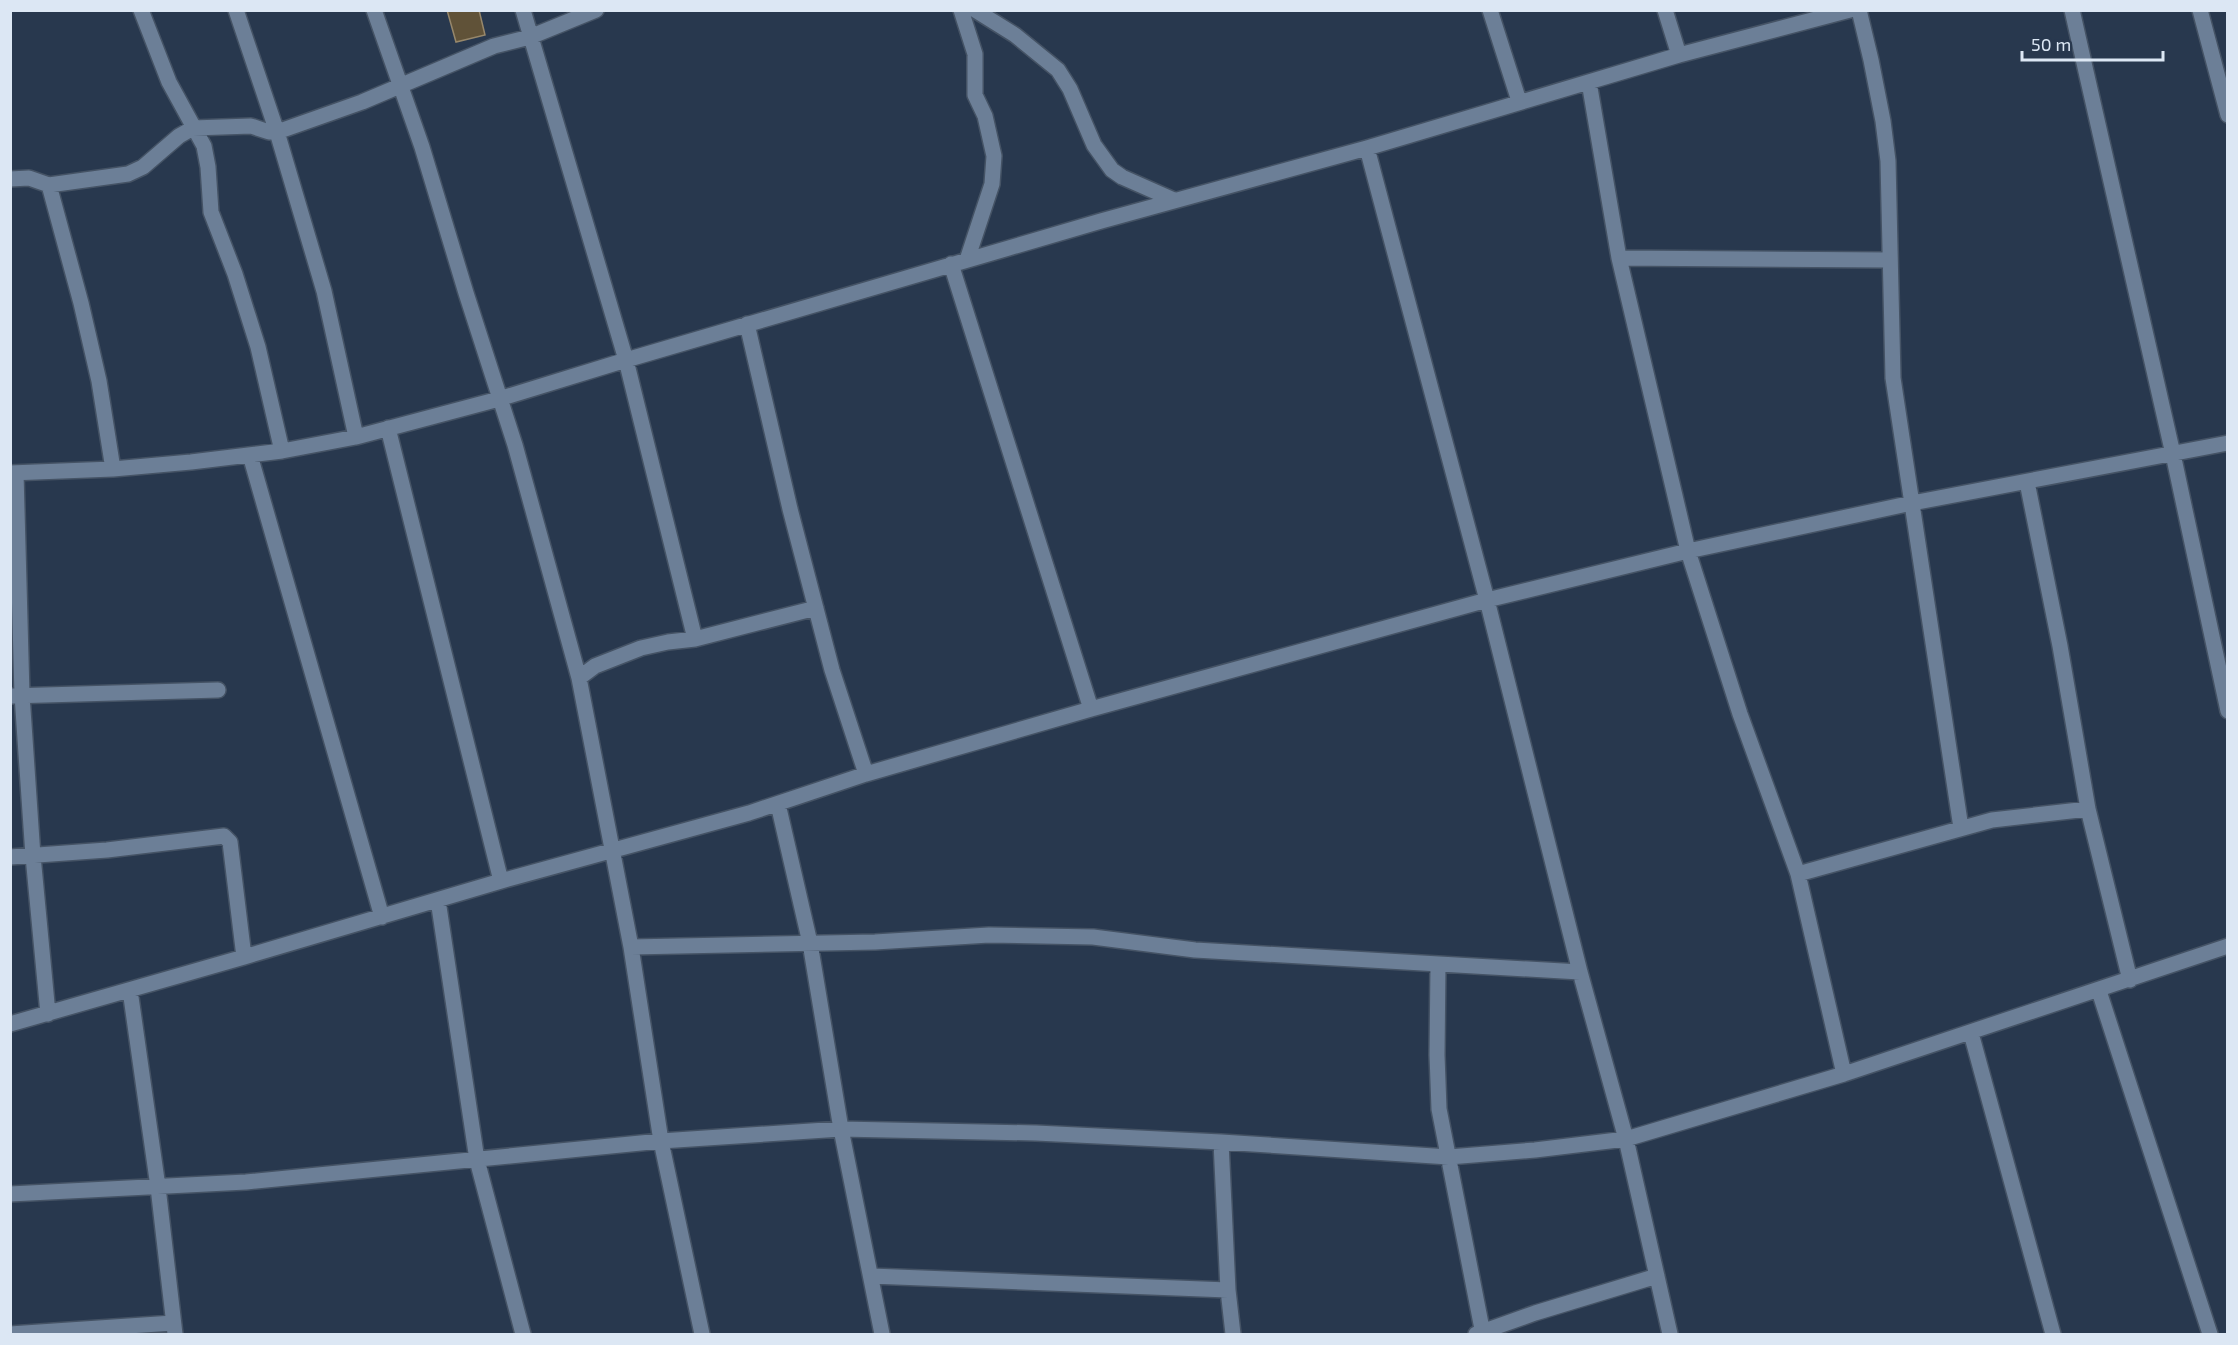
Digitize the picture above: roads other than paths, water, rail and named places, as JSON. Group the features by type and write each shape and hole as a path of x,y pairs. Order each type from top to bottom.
{"street":[{"path":"141,10 169,82 204,146 211,212 235,274 258,347 282,451"},
{"path":"236,10 277,132 324,291 356,437"},
{"path":"374,10 422,147 518,455 579,678 614,850 661,1141 702,1335"},
{"path":"522,10 626,360 695,639"},
{"path":"10,179 30,178 49,185 128,174 143,167 179,136 193,128 251,126 277,132 362,102 494,46 530,37 596,10"},
{"path":"961,10 975,54 975,95 985,116 994,156 992,184 967,260"},
{"path":"975,10 1015,35 1058,70 1070,89 1094,145 1113,170 1122,177 1174,200"},
{"path":"1490,10 1519,101"},
{"path":"1665,10 1679,55"},
{"path":"48,1014 16,695 13,473 113,469 250,455 356,437 499,399 951,264 1367,148 1679,55 1850,10"},
{"path":"1858,10 1883,121 1888,161 1893,378 1961,828"},
{"path":"2072,10 2173,454 2228,711"},
{"path":"2200,10 2228,115"},
{"path":"1589,82 1619,258 1688,551 1740,714 1798,874 1845,1074"},
{"path":"1367,148 1487,600 1580,972 1626,1139 1670,1335"},
{"path":"49,185 81,303 99,381 113,469"},
{"path":"1619,258 1889,260"},
{"path":"951,264 1091,708"},
{"path":"747,324 790,509 832,670 866,774"},
{"path":"388,428 501,881"},
{"path":"10,1024 501,881 778,804 866,774 1091,708 1487,600 1688,551 1912,503 2228,443"},
{"path":"250,455 382,917"},
{"path":"2027,482 2060,646 2088,809 2130,980"},
{"path":"579,678 595,666 640,648 695,639 816,608"},
{"path":"16,695 218,690"},
{"path":"778,804 810,943 842,1129 882,1335"},
{"path":"1798,874 1992,820 2088,809"},
{"path":"10,857 224,836 230,842 244,957"},
{"path":"438,900 477,1160 523,1335"},
{"path":"631,947 875,942 989,935 1093,938 1195,950 1580,972"},
{"path":"10,1194 246,1182 661,1141 842,1129 1036,1132 1449,1157 1535,1150 1626,1139 1845,1074 2228,946"},
{"path":"1438,965 1439,1109 1480,1334 1535,1312 1657,1276"},
{"path":"10,1334 174,1329 158,1188 130,990"},
{"path":"2099,991 2210,1335"},
{"path":"1971,1033 2053,1335"},
{"path":"1221,1142 1228,1290 1233,1335"},
{"path":"871,1276 1228,1290"}]}
